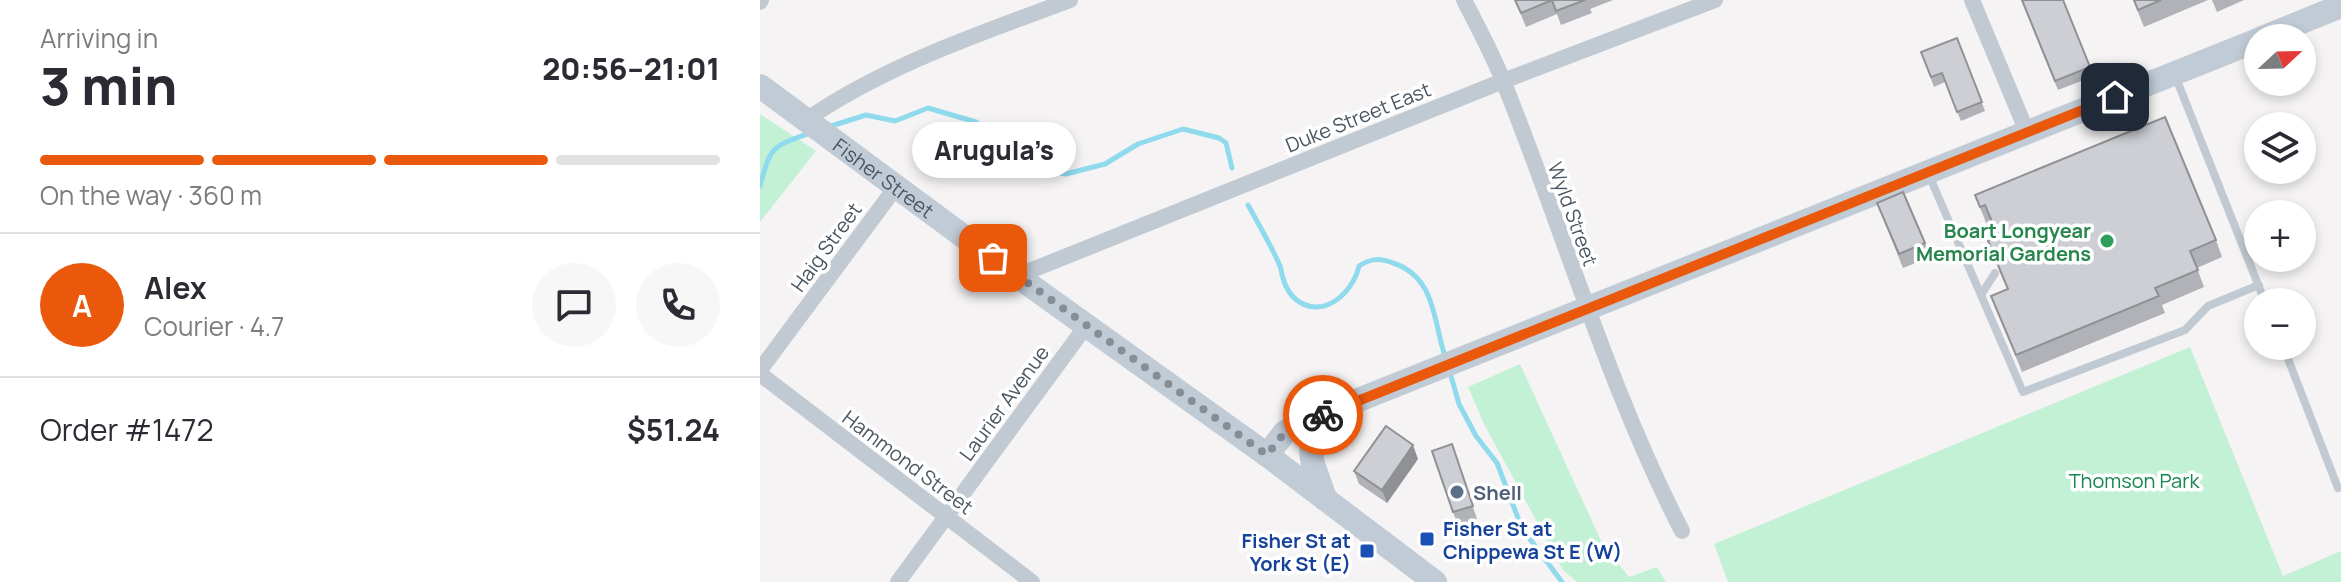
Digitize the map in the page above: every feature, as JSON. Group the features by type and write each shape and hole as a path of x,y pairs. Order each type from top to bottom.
{"street":[{"path":"811,124 839,97 928,54 1070,0"},
{"name":"Wyld Street","path":"1464,0 1503,81 1587,310 1652,473 1682,531"},
{"name":"Duke Street East","path":"1017,276 1503,81 1715,0"},
{"path":"1972,0 2027,132"},
{"path":"2297,24 2341,6"},
{"path":"1267,455 1285,432 1331,411 2244,45"},
{"name":"Fisher Street","path":"760,86 1267,455 1434,582"},
{"name":"Haig Street","path":"760,372 896,187"},
{"name":"Laurier Avenue","path":"898,582 1086,326"},
{"name":"Hammond Street","path":"760,372 1032,582"},
{"path":"1325,499 1310,450 1314,434 1331,411"}],"lane":[{"path":"2174,73 2260,288"},
{"path":"1928,172 2023,392 2185,330 2208,306 2259,285"},
{"path":"1981,295 1995,273"},
{"path":"2288,360 2338,488"}],"green space":[{"path":"760,114 816,151 760,222"},
{"name":"Thomson Park","path":"2190,347 2283,576 2341,551 2341,582 1728,582 1714,544"},
{"path":"1520,364 1602,543 1629,577 1657,567 1666,582 1577,582 1563,570 1484,424 1468,387"}],"building":[{"path":"1515,0 1552,0 1521,13"},
{"path":"1552,0 1585,0 1556,11"},
{"path":"2022,0 2063,0 2090,67 2055,81"},
{"path":"2134,0 2161,0 2138,10"},
{"path":"1957,38 1982,102 1957,112 1942,73 1931,77 1921,52"},
{"name":"Boart Longyear Memorial Gardens","path":"2165,117 2216,240 2190,251 2198,270 2155,288 2159,296 2016,355 1991,296 2008,289 1988,241 1998,236 1985,205 1980,207 1975,195"},
{"path":"1903,192 1925,243 1899,254 1877,203"},
{"path":"1386,426 1413,445 1382,490 1354,471"},
{"name":"Shell","path":"1452,444 1473,506 1453,512 1432,451"}],"waterway":[{"path":"828,127 866,115 895,121 928,108 976,122 991,135 996,148 1004,155 1042,170 1066,174 1105,164 1138,144 1183,129 1219,138 1226,143 1232,168"},
{"path":"760,186 774,150 810,133"},
{"path":"1248,205 1281,268 1286,287 1297,300 1311,306 1327,305 1347,291 1359,266 1376,260 1393,263 1407,270 1425,289 1445,356"},
{"path":"1449,369 1459,404 1476,436 1497,463 1527,535 1562,582"}],"way so far":[{"path":"993,258 1267,455 1285,432 1323,415"}],"place":[{"name":"Boart Longyear Memorial Gardens","path":"2107,241"},
{"name":"Arugula’s","path":"993,258"},
{"name":"Shell","path":"1457,492"},
{"name":"Fisher St at Chippewa St E (W)","path":"1427,539"},
{"name":"Fisher St at York St (E)","path":"1367,551"}],"route":[{"path":"1323,415 2115,97"}]}
